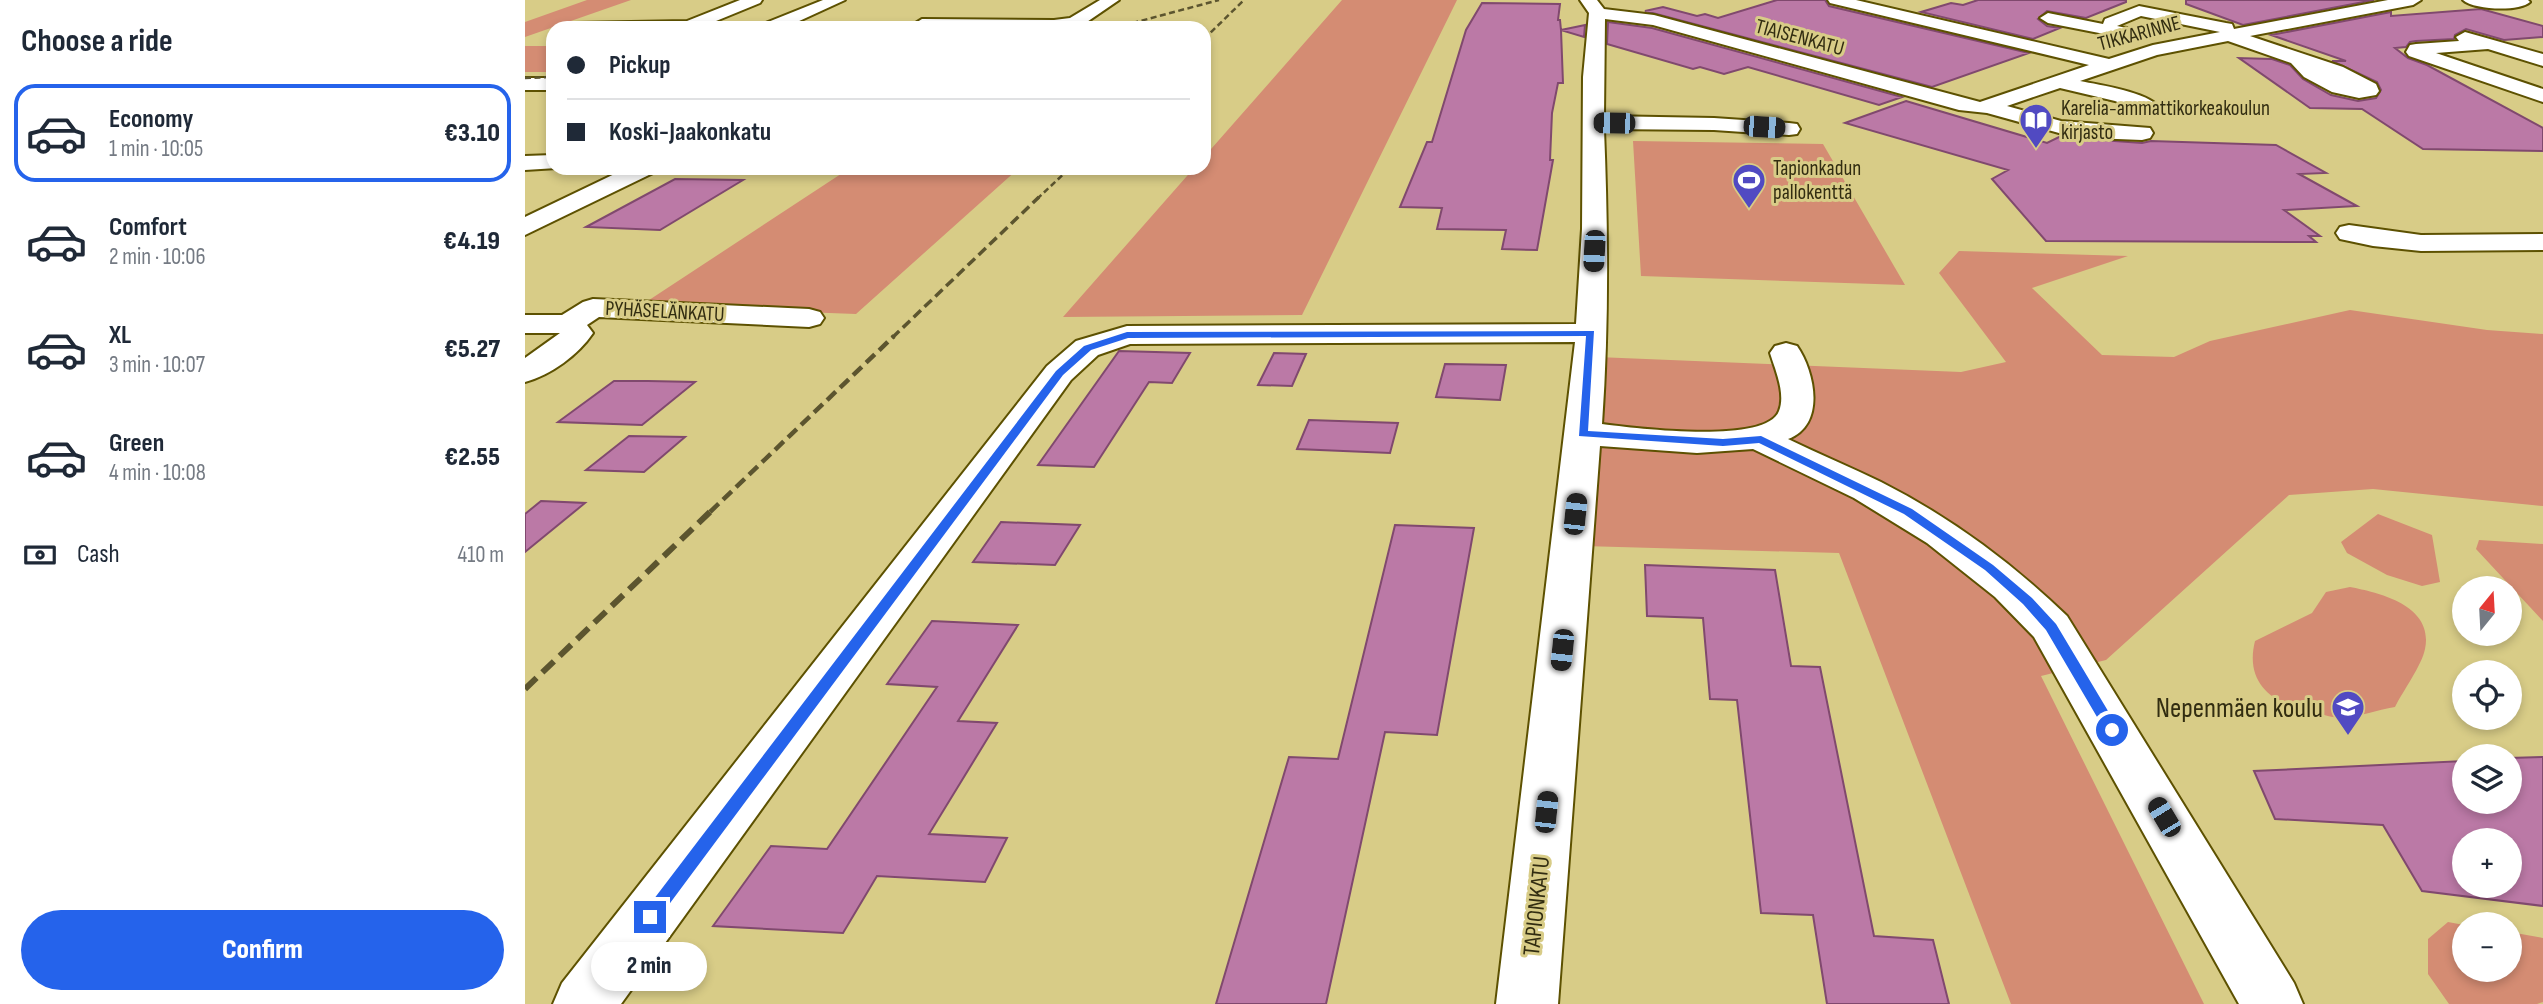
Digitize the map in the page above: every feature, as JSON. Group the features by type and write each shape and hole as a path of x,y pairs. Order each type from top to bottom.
{"street":[{"path":"702,21 754,0"},
{"path":"786,21 837,0"},
{"path":"1077,21 1111,0"},
{"path":"1836,0 2107,64"},
{"path":"2158,0 2225,17 2226,31"},
{"name":"TIKKARINNE","path":"1966,106 1989,107 2107,64 2226,31 2410,0 2428,0"},
{"path":"2471,0 2540,13"},
{"path":"2343,1 2410,20"},
{"path":"2501,4 2523,1 2540,13"},
{"path":"1892,13 1915,2"},
{"path":"928,21 958,6"},
{"name":"TIAISENKATU","path":"1592,7 1654,20 1966,106"},
{"name":"TAPIONKATU","path":"1527,1004 1591,333 1595,122 1592,7"},
{"path":"2111,23 2139,11 2226,31 2297,59"},
{"path":"2047,18 2178,45"},
{"path":"2436,28 2543,60"},
{"path":"2488,44 2415,52 2543,96"},
{"path":"2059,82 2122,96 2150,108"},
{"path":"525,84 546,84"},
{"path":"1989,107 2059,127 2092,132 2142,133"},
{"path":"1595,122 1714,124 1789,129"},
{"path":"525,163 546,162"},
{"path":"525,227 631,175"},
{"path":"2350,233 2365,237 2424,242 2543,242"},
{"name":"PYHÄSELÄNKATU","path":"525,324 568,324 593,308 809,318"},
{"path":"525,372 559,351 578,333 568,324"},
{"path":"585,1004 1059,373 1087,348 1127,335 1591,333"},
{"path":"1583,433 1723,442 1761,439 1785,430 1797,412 1786,353"},
{"path":"1761,439 1864,489 1947,536 2028,601 2051,627 2272,1004"}],"shaded area":[{"path":"587,0 631,0 571,21 546,21 546,30 525,37 525,22"},
{"path":"1342,0 1457,0 1302,315 1063,317 1188,175 1211,175 1211,149"},
{"path":"525,46 546,46 546,72 525,72"},
{"name":"Tapionkadun pallokenttä","path":"1633,141 1823,144 1905,285 1641,276"},
{"path":"839,175 1011,175 856,314 640,306"},
{"path":"1959,251 2128,256 2032,288 2102,355 2174,357 2210,341 2350,310 2487,330 2543,334 2543,506 2373,489 2289,495 2106,660 2041,676 2204,1004 2011,1004 1839,553 1583,546 1597,357 1961,372 2006,362 1939,273"},
{"path":"2378,514 2432,535 2440,582 2422,586 2387,575 2347,553 2341,542"},
{"path":"2479,540 2543,544 2543,621 2522,598 2522,576 2501,576 2476,549"},
{"path":"2350,587 2376,593 2403,604 2421,622 2426,634 2423,655 2395,707 2338,718 2287,705 2275,698 2259,681 2254,670 2255,641 2312,613 2326,592"},
{"path":"2448,922 2452,923 2452,982 2522,982 2522,934 2543,938 2543,1002 2449,1004 2428,974 2428,939"}],"building":[{"path":"1777,0 1825,0 1829,6 2029,53 1932,87 1645,11 1663,7 1697,16 1705,14 1718,18"},
{"path":"1978,0 2126,2 2086,18 2047,11 2038,19 2047,26 2060,28 2033,39 1921,12 1951,3 1963,5"},
{"path":"2186,0 2374,0 2243,25 2186,4"},
{"path":"1482,3 1560,4 1558,20 1561,30 1563,83 1558,83 1552,113 1550,160 1553,160 1537,250 1502,249 1506,230 1437,229 1442,208 1400,207 1427,142 1432,142 1466,30"},
{"path":"2481,9 2543,26 2543,37 2504,40 2466,29 2455,35 2454,39 2416,41 2410,42 2406,47 2395,48 2408,58 2427,65 2543,128 2543,151 2423,149 2362,109 2310,108 2239,58 2272,59 2290,65 2303,79 2331,95 2358,101 2376,98 2381,90 2377,82 2332,61 2346,61 2271,35 2391,12 2391,16"},
{"path":"1608,22 1652,28 1902,97 1879,105 1748,67 1724,74 1700,67 1693,69 1607,44"},
{"path":"1585,25 1584,37 1561,30"},
{"path":"1906,101 2047,143 2059,137 2142,143 2151,141 2276,145 2326,173 2299,174 2357,206 2284,210 2320,236 2309,236 2316,242 2046,241 1992,179 2008,170 1845,123"},
{"path":"675,179 743,180 660,230 586,227"},
{"path":"1119,351 1190,353 1172,383 1149,382 1094,467 1038,465"},
{"path":"1274,353 1306,354 1292,386 1258,385"},
{"path":"1445,364 1506,365 1500,400 1436,397"},
{"path":"614,381 695,382 642,425 558,422"},
{"path":"1309,420 1398,423 1390,453 1297,449"},
{"path":"629,436 685,437 644,472 586,470"},
{"path":"541,501 585,503 525,552 525,514"},
{"path":"1001,522 1080,525 1055,565 973,562"},
{"path":"1395,525 1474,528 1437,735 1385,732 1326,1004 1216,1004 1289,757 1338,759"},
{"path":"1645,565 1775,570 1791,666 1820,667 1874,936 1933,940 1949,1004 1827,1004 1813,915 1761,913 1737,700 1710,699 1703,618 1647,616"},
{"path":"932,621 1018,625 958,721 997,723 929,834 1007,838 985,882 877,876 843,933 713,926 771,846 827,849 937,687 887,684"},
{"path":"2543,757 2543,906 2478,898 2522,898 2522,828 2452,828 2452,895 2422,891 2383,825 2275,819 2254,771 2452,762 2452,814 2522,814 2522,758"}],"railway":[{"path":"1140,21 1219,0"},
{"path":"1211,32 1244,0"},
{"path":"525,78 546,77"},
{"path":"1037,199 1063,175"},
{"path":"892,338 1039,197"},
{"path":"710,512 894,336"},
{"path":"525,689 712,510"}],"place":[{"name":"Karelia-ammattikorkeakoulun kirjasto","path":"2036,150"},
{"name":"Tapionkadun pallokenttä","path":"1749,210"},
{"name":"Nepenmäen koulu","path":"2348,737"}],"route":[{"path":"650,917 1059,373 1087,348 1127,335 1591,333 1583,433 1678,441 1761,439 1908,512 1947,536 2028,601 2051,627 2112,730"}]}
